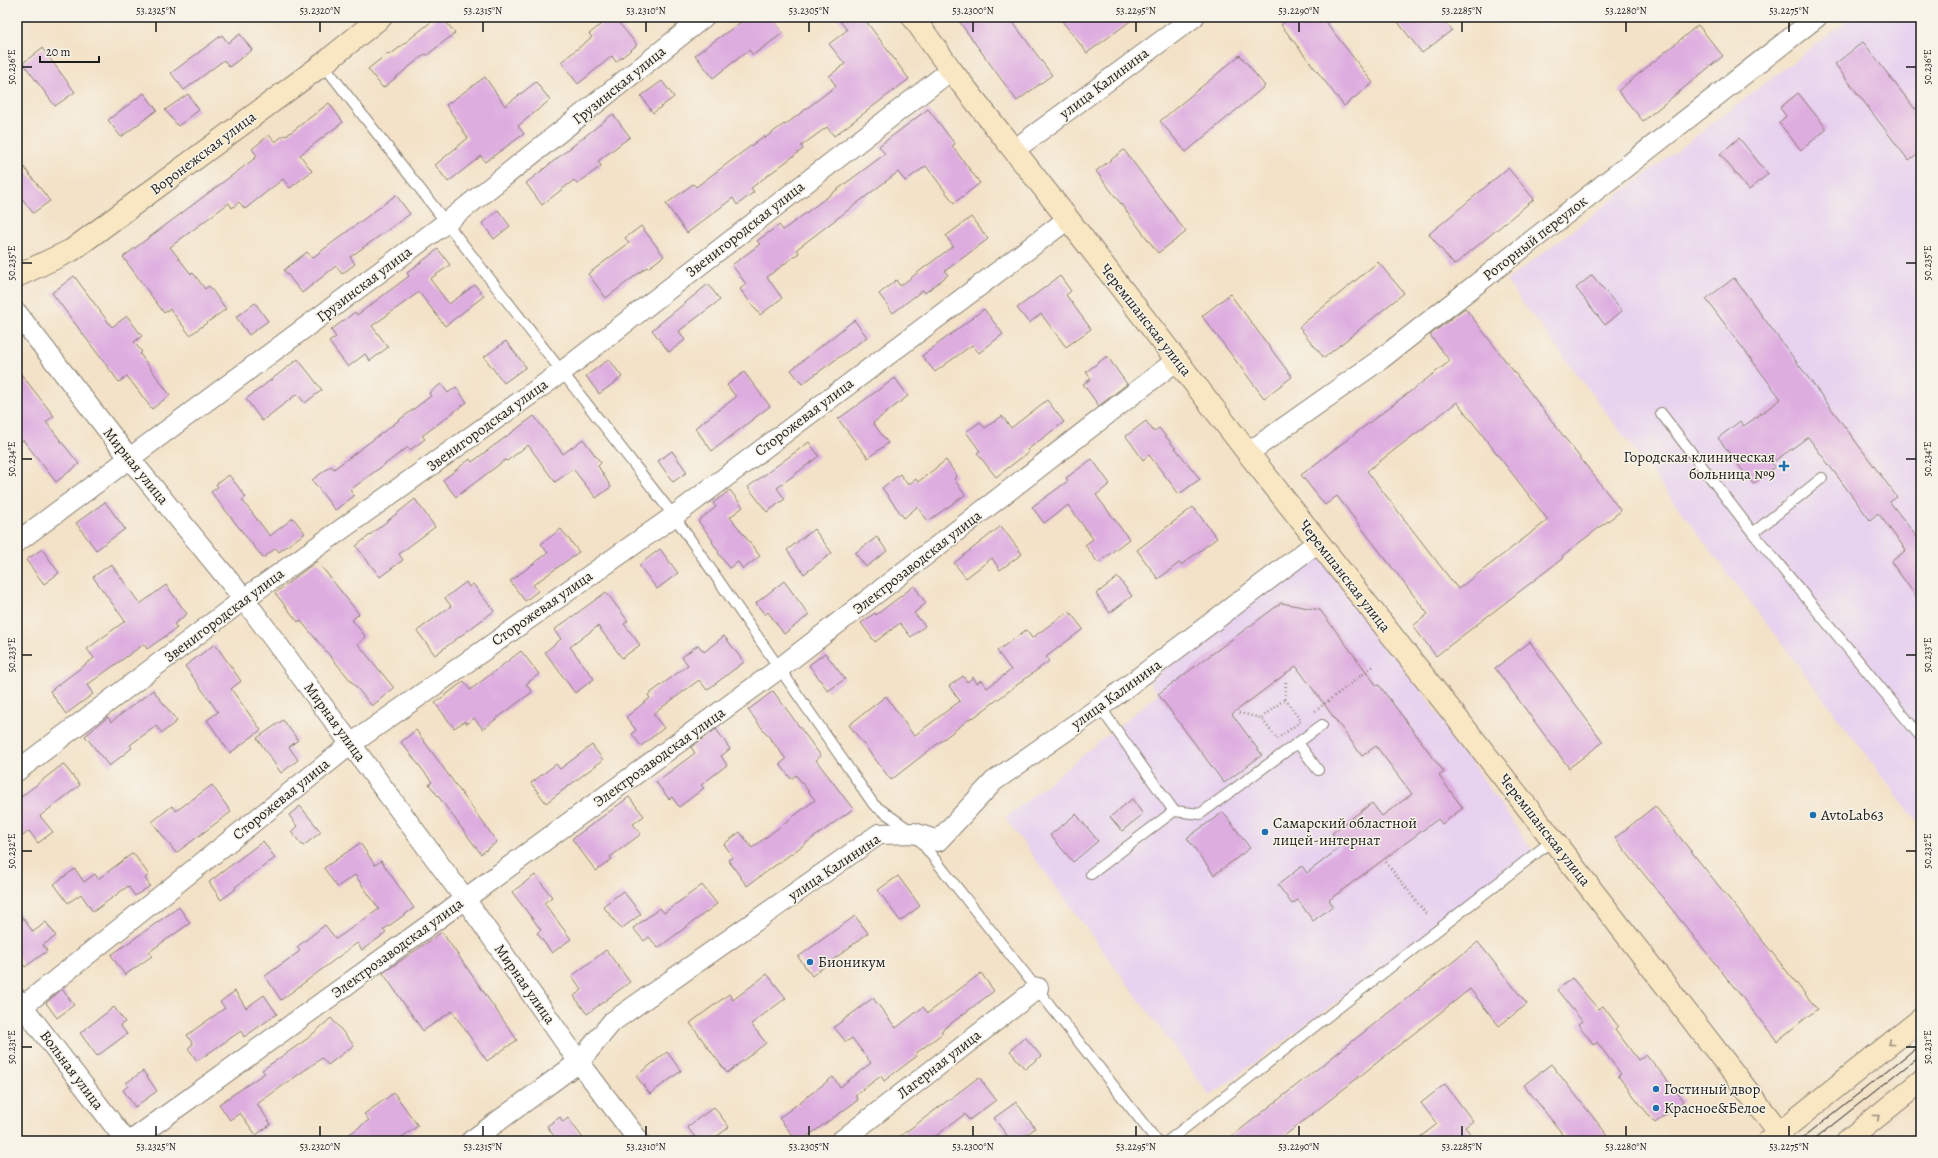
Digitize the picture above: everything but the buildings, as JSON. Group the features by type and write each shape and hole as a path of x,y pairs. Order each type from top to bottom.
{"street":[{"name":"Воронежская улица","path":"17,276 72,250 323,64 381,17"},
{"name":"Грузинская улица","path":"17,542 447,222 704,17"},
{"name":"Черемшанская улица","path":"913,17 951,70 1248,453 1553,840 1774,1137"},
{"name":"улица Калинина","path":"1014,150 1194,17"},
{"name":"Роторный переулок","path":"1248,453 1381,359 1817,17"},
{"name":"Звенигородская улица","path":"17,771 244,599 562,370 951,70"},
{"name":"Сторожевая улица","path":"20,1003 351,744 674,516 1068,219"},
{"name":"Мирная улица","path":"17,313 130,459 244,599 465,899 579,1062 639,1141"},
{"name":"Электрозаводская улица","path":"131,1141 780,668 1177,360"},
{"name":"улица Калинина","path":"471,1141 579,1062 612,1022 879,834 914,832 938,841 994,781 1100,707 1318,542"},
{"name":"Лагерная улица","path":"841,1141 1038,988"},
{"name":"Вольная улица","path":"20,1003 126,1141"},
{"path":"1774,1137 1921,1019"},
{"path":"1847,1141 1921,1081"}],"lane":[{"path":"323,64 674,516 874,805 914,832 1038,988 1156,1141"},
{"path":"1661,413 1753,533 1921,737"},
{"path":"1753,533 1822,478"},
{"path":"1100,707 1174,811"},
{"path":"1091,874 1174,811 1200,814 1322,725"},
{"path":"1298,743 1318,770"},
{"path":"1168,1141 1553,840"}],"path":[{"path":"1314,712 1375,665"},
{"path":"1286,678 1285,699 1302,721"},
{"path":"1261,718 1285,699"},
{"path":"1239,713 1261,718 1277,740 1308,716"},
{"path":"1386,862 1426,914"}],"shaded area":[{"name":"Городская клиническая больница №9","path":"1852,17 1921,17 1921,827 1506,281"},
{"name":"Самарский областной лицей-интернат","path":"1318,542 1535,854 1210,1096 1005,818 1158,694 1149,682"}],"tram line":[{"path":"1799,1141 1921,1044"},
{"path":"1812,1141 1921,1055"}],"place":[{"name":"Городская клиническая больница №9","path":"1784,466"},
{"name":"AvtoLab63","path":"1813,815"},
{"name":"Самарский областной лицей-интернат","path":"1265,832"},
{"name":"Бионикум","path":"810,962"},
{"name":"Гостиный двор","path":"1656,1089"},
{"name":"Красное&Белое","path":"1656,1108"}]}
